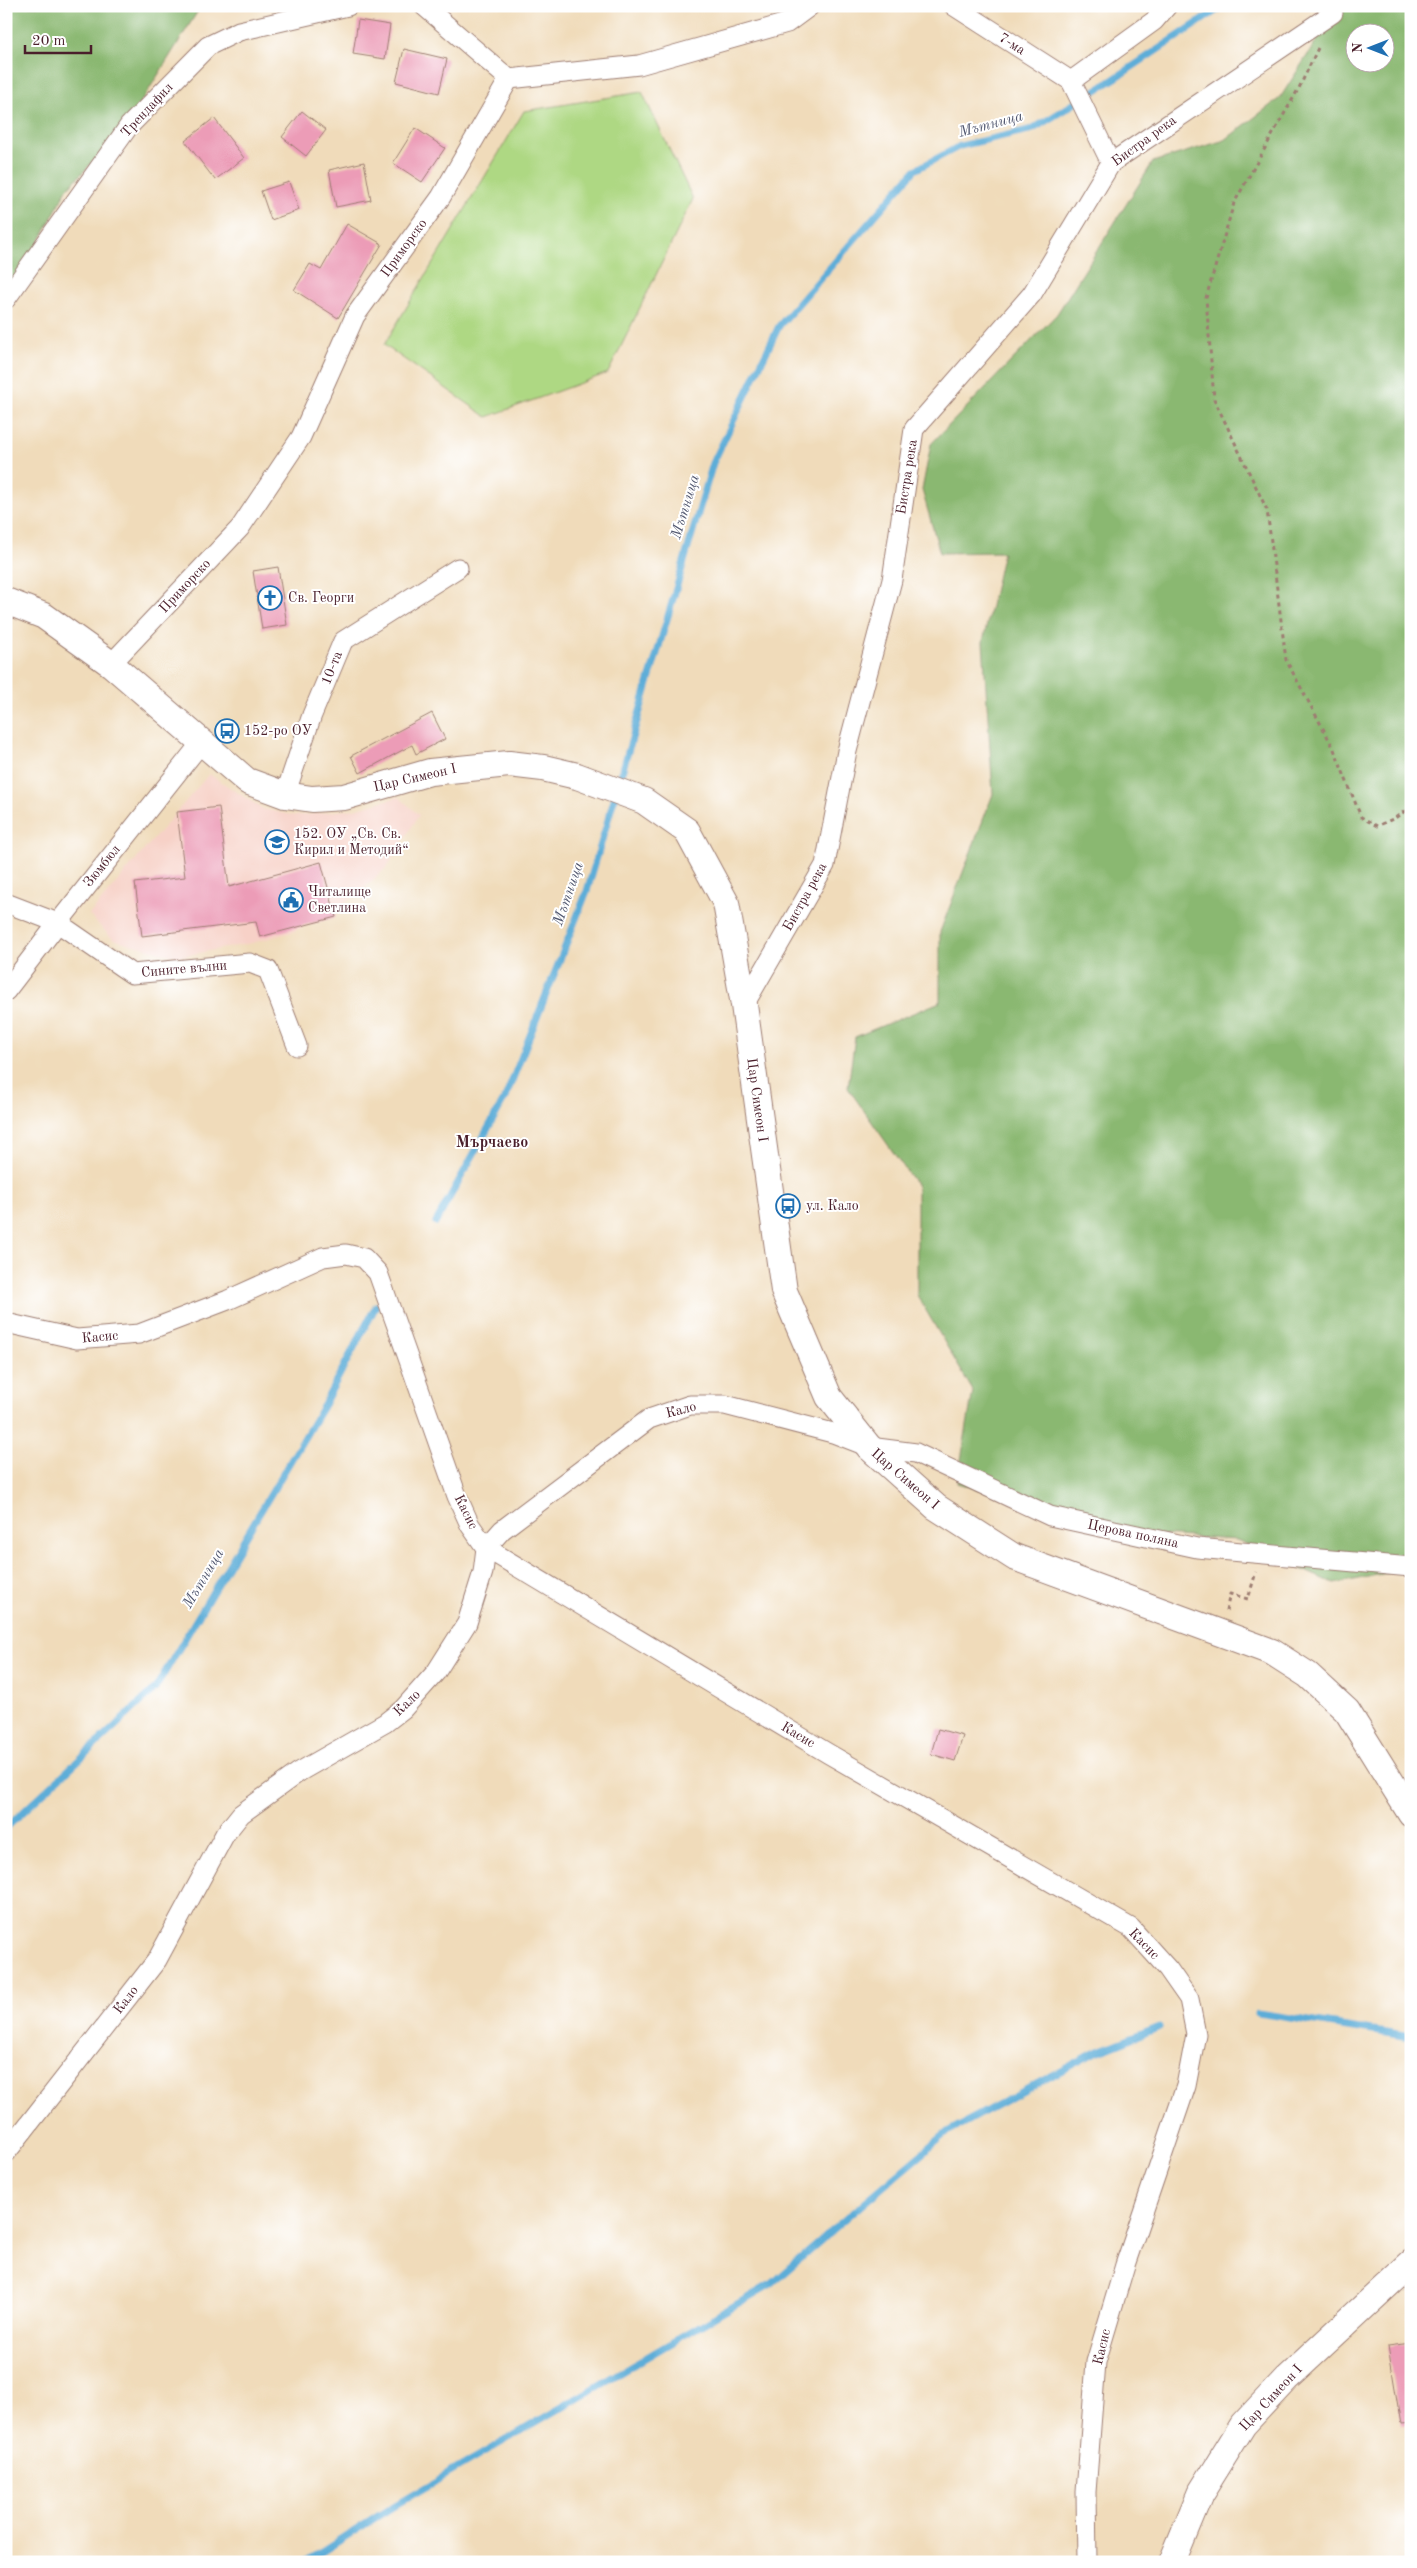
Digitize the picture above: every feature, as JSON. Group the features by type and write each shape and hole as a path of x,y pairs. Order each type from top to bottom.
{"street":[{"name":"Трендафил","path":"6,299 129,126 208,46 239,31 348,6"},
{"path":"424,6 509,78 639,65 787,23 810,6"},
{"name":"7-ма","path":"954,6 1071,81"},
{"path":"1111,163 1071,81 1154,21 1167,6"},
{"name":"Бистра река","path":"744,1005 825,865 847,751 892,580 914,429 1032,294 1111,163 1333,13"},
{"name":"Приморско","path":"111,664 240,528 301,438 355,316 441,197 509,78"},
{"name":"10-та","path":"284,795 312,715 343,641 458,568"},
{"name":"Цар Симеон I","path":"6,601 44,616 111,664 247,781 284,795 312,799 344,797 430,772 509,764 543,768 631,796 644,801 687,831 726,903 744,1005 784,1291 829,1397 868,1447 936,1507 1014,1557 1272,1652 1315,1681 1347,1711 1411,1814"},
{"name":"Зюмбюл","path":"6,992 58,922 201,743"},
{"name":"Сините вълни","path":"6,903 58,922 132,974 250,963 268,970 297,1046"},
{"name":"Касис","path":"6,1324 77,1339 139,1334 228,1300 323,1257 346,1254 364,1258 378,1273 457,1496 470,1525 486,1548 829,1754 1132,1928 1168,1969 1190,1999 1196,2034 1186,2086 1125,2265 1096,2362 1086,2492 1088,2562"},
{"name":"Кало","path":"6,2153 157,1960 225,1834 241,1814 299,1772 385,1722 403,1709 436,1672 467,1623 483,1572 486,1548 502,1530 648,1419 690,1405 725,1405 833,1433 868,1447"},
{"name":"Церова поляна","path":"868,1447 916,1453 1050,1516 1197,1548 1261,1556 1411,1567"},
{"name":"Цар Симеон I","path":"1172,2562 1200,2494 1243,2425 1286,2380 1411,2263"}],"path":[{"path":"1333,13 1300,86 1234,203 1206,298 1214,399 1267,510 1286,660 1333,747 1361,817 1377,826 1411,808"},
{"path":"1219,1633 1230,1594 1248,1599 1261,1556"}],"shaded area":[{"name":"152. ОУ „Св. Св. Кирил и Методий“","path":"209,774 263,809 296,816 354,809 399,797 419,815 387,867 356,896 295,931 252,943 177,957 113,939 89,915"}],"green space":[{"path":"6,6 201,6 125,128 67,189 6,304"},
{"path":"1339,6 1411,6 1411,1568 1334,1584 1237,1540 1131,1533 957,1483 973,1391 917,1295 917,1186 848,1088 855,1037 940,1002 940,932 993,794 983,642 1003,552 940,553 922,490 931,444 1057,314 1153,162 1225,140 1280,98"},
{"path":"642,92 693,199 608,373 487,417 384,345 524,111"}],"building":[{"path":"358,20 390,25 385,59 353,54"},
{"path":"404,49 447,59 439,93 396,82"},
{"path":"302,111 326,130 306,156 282,137"},
{"path":"214,118 244,158 215,180 185,141"},
{"path":"415,128 445,148 422,182 393,163"},
{"path":"364,162 371,200 336,207 329,170"},
{"path":"289,182 299,210 271,220 261,191"},
{"path":"347,224 382,244 338,318 294,290 310,264 321,270"},
{"name":"Св. Георги","path":"278,567 287,625 262,629 253,571"},
{"path":"432,713 445,739 416,754 412,745 360,773 351,756"},
{"path":"219,807 229,887 321,862 336,917 260,937 256,922 142,936 135,883 185,877 177,812"},
{"path":"938,1729 963,1736 955,1761 931,1754"},
{"path":"1411,2343 1411,2424 1401,2425 1388,2346"}],"waterway":[{"name":"Мътница","path":"436,1222 506,1096 587,891 713,463 779,326 915,170 960,146 1033,129 1114,79 1223,6"},
{"name":"Мътница","path":"6,1828 155,1689 322,1408 376,1306"},
{"path":"1258,2013 1411,2037"},
{"path":"306,2562 397,2504 771,2284 949,2131 1094,2053 1160,2027"}],"place":[{"name":"Св. Георги","path":"270,598"},
{"name":"152-ро ОУ","path":"227,731"},
{"name":"152. ОУ „Св. Св. Кирил и Методий“","path":"277,842"},
{"name":"Читалище Светлина","path":"291,900"},
{"name":"ул. Кало","path":"788,1206"}],"district":[{"name":"Мърчаево","path":"492,1143"}]}
